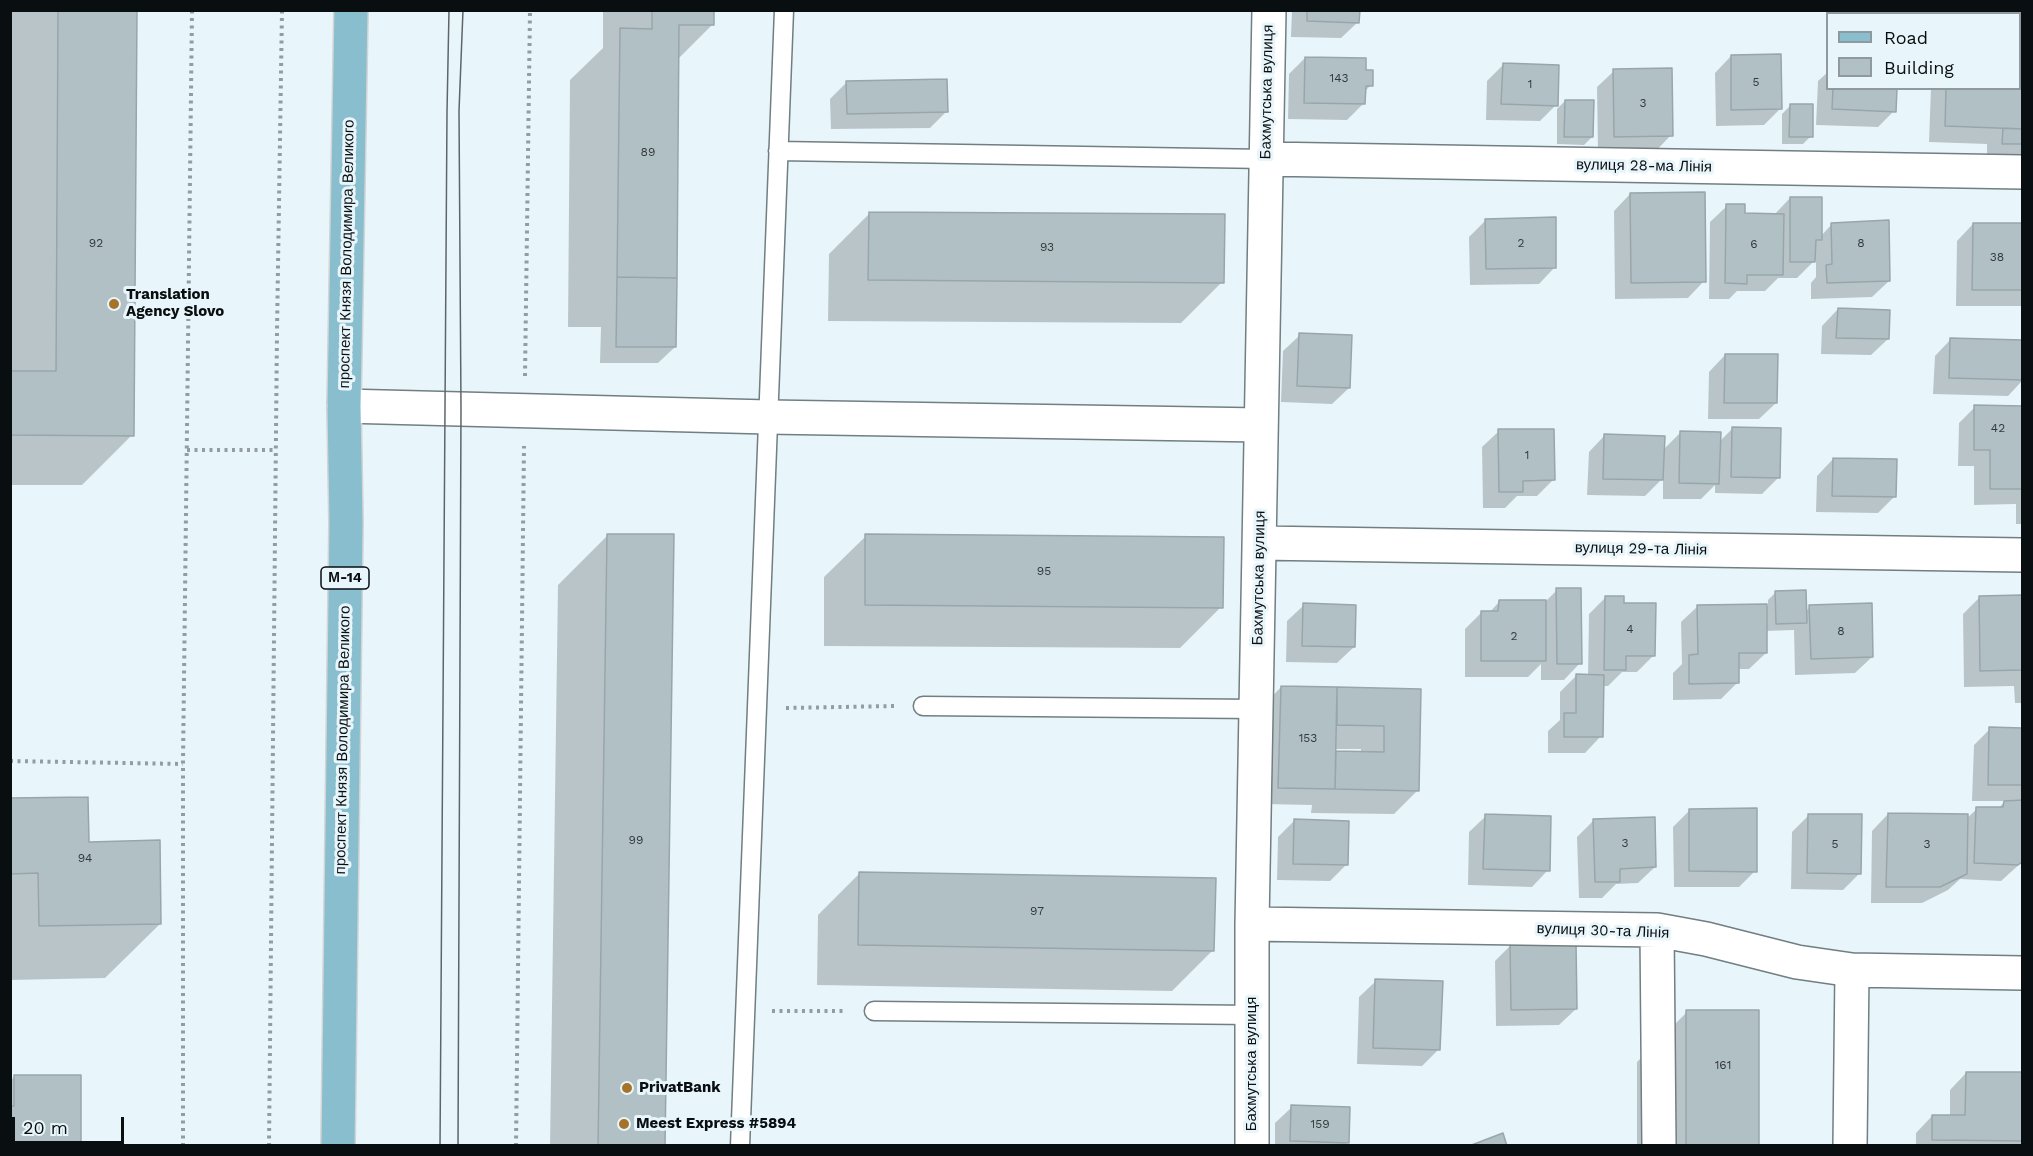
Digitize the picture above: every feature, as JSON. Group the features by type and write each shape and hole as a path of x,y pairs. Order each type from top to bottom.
{"main road":[{"name":"проспект Князя Володимира Великого","path":"338,1146 345,523 344,406 351,10"}],"street":[{"name":"Бахмутська вулиця","path":"1252,1146 1252,924 1269,10"},
{"name":"вулиця 28-ма Лінія","path":"1266,159 2022,172"},
{"path":"344,406 768,417 1261,425"},
{"name":"вулиця 29-та Лінія","path":"1260,543 2022,555"},
{"name":"вулиця 30-та Лінія","path":"1252,924 1657,930 1706,939 1797,962 1852,970 2022,974"},
{"path":"1657,930 1659,1146"},
{"path":"1850,1146 1852,970"}],"lane":[{"path":"740,1146 784,10"},
{"path":"778,150 1266,159"},
{"path":"923,706 1257,709"},
{"path":"874,1011 1253,1015"}],"path":[{"path":"183,1146 183,764 192,10"},
{"path":"269,1146 282,10"},
{"path":"516,1146 530,10"},
{"path":"187,450 276,450"},
{"path":"757,708 923,706"},
{"path":"10,761 183,764"},
{"path":"745,1011 874,1011"}],"building":[{"path":"58,10 137,10 134,436 10,435 10,371 56,371"},
{"path":"652,10 714,10 714,25 679,25 677,278 617,277 620,28 652,29"},
{"path":"1307,10 1360,10 1359,23 1307,21"},
{"path":"1969,10 2022,10 2022,17 2021,12 1969,12"},
{"path":"2022,45 2022,129 1945,126 1946,90 2021,90"},
{"path":"1781,54 1782,109 1731,110 1731,55"},
{"path":"1305,57 1366,58 1366,70 1373,70 1373,86 1366,86 1365,104 1304,103"},
{"path":"1503,63 1559,65 1558,106 1501,104"},
{"path":"1672,68 1673,136 1614,137 1613,69"},
{"path":"947,79 948,112 847,114 846,81"},
{"path":"1833,90 1897,90 1896,112 1832,109"},
{"path":"1565,100 1594,100 1593,137 1564,137"},
{"path":"1790,104 1813,104 1813,137 1789,137"},
{"path":"2003,128 2022,129 2022,144 2002,144"},
{"path":"1705,192 1706,282 1631,283 1630,193"},
{"path":"1790,197 1822,197 1822,240 1816,240 1815,262 1790,262"},
{"path":"1726,204 1745,204 1745,213 1784,214 1783,275 1747,275 1747,284 1725,283"},
{"path":"869,212 1225,214 1224,283 868,280"},
{"path":"1556,217 1556,268 1486,269 1485,219"},
{"path":"1889,220 1890,281 1827,283 1826,265 1832,264 1831,223"},
{"path":"1973,223 2022,223 2022,290 1972,290"},
{"path":"617,277 677,278 676,347 616,347"},
{"path":"1838,308 1890,310 1889,339 1836,338"},
{"path":"1299,333 1352,335 1350,388 1297,386"},
{"path":"1950,338 2022,340 2022,380 1949,378"},
{"path":"1725,354 1778,354 1777,403 1724,403"},
{"path":"1974,405 2022,406 2022,489 1990,489 1990,450 1974,450"},
{"path":"1732,427 1781,428 1780,478 1731,477"},
{"path":"1498,429 1554,429 1555,480 1523,481 1523,492 1499,492"},
{"path":"1680,431 1721,432 1719,484 1679,483"},
{"path":"1604,434 1665,436 1663,480 1603,479"},
{"path":"1833,458 1897,459 1896,497 1832,496"},
{"path":"607,534 674,534 665,1146 598,1146"},
{"path":"865,534 1224,537 1223,608 865,605"},
{"path":"1556,588 1581,588 1582,664 1557,664"},
{"path":"1806,590 1807,623 1776,624 1775,591"},
{"path":"2022,595 2022,670 1980,671 1979,596"},
{"path":"1605,596 1624,596 1624,603 1656,603 1655,656 1626,656 1626,670 1604,670"},
{"path":"1499,600 1546,600 1546,661 1481,661 1481,611 1498,611"},
{"path":"1303,603 1356,605 1355,647 1302,646"},
{"path":"1872,603 1873,657 1811,659 1809,605"},
{"path":"1767,604 1767,653 1739,653 1739,683 1689,684 1689,655 1698,654 1697,605"},
{"path":"1576,674 1604,675 1603,737 1564,737 1564,713 1576,713"},
{"path":"1281,686 1337,687 1335,789 1278,788"},
{"path":"1337,687 1421,689 1419,791 1335,789 1336,751 1384,752 1384,726 1337,725"},
{"path":"1989,727 2022,728 2022,785 1988,785"},
{"path":"88,797 89,842 160,840 161,924 39,926 38,873 10,874 10,798"},
{"path":"2022,800 2022,862 2018,865 1974,863 1976,807 2003,807 2004,801"},
{"path":"1757,808 1757,872 1689,871 1689,809"},
{"path":"1888,813 1968,814 1967,874 1940,887 1886,887"},
{"path":"1485,814 1551,816 1550,871 1483,869"},
{"path":"1808,814 1862,814 1861,874 1807,873"},
{"path":"1655,817 1656,867 1620,869 1620,882 1595,882 1593,819"},
{"path":"1294,819 1349,821 1348,865 1293,864"},
{"path":"859,872 1216,878 1214,951 858,945"},
{"path":"1576,942 1577,1009 1511,1010 1510,943"},
{"path":"1375,979 1443,981 1440,1050 1373,1048"},
{"path":"1686,1010 1759,1010 1759,1146 1686,1146"},
{"path":"1966,1072 2022,1072 2022,1141 1932,1140 1932,1115 1965,1115"},
{"path":"14,1075 81,1075 81,1146 10,1146 10,1106 14,1106"},
{"path":"1291,1105 1350,1107 1349,1143 1290,1141"},
{"path":"1503,1133 1507,1146 1469,1146"}],"tram line":[{"path":"440,1146 449,10"},
{"path":"458,1146 461,409 459,111 463,10"}],"place":[{"name":"Translation Agency Slovo","path":"114,304"},
{"name":"PrivatBank","path":"627,1088"},
{"name":"Meest Express #5894","path":"624,1124"}]}
